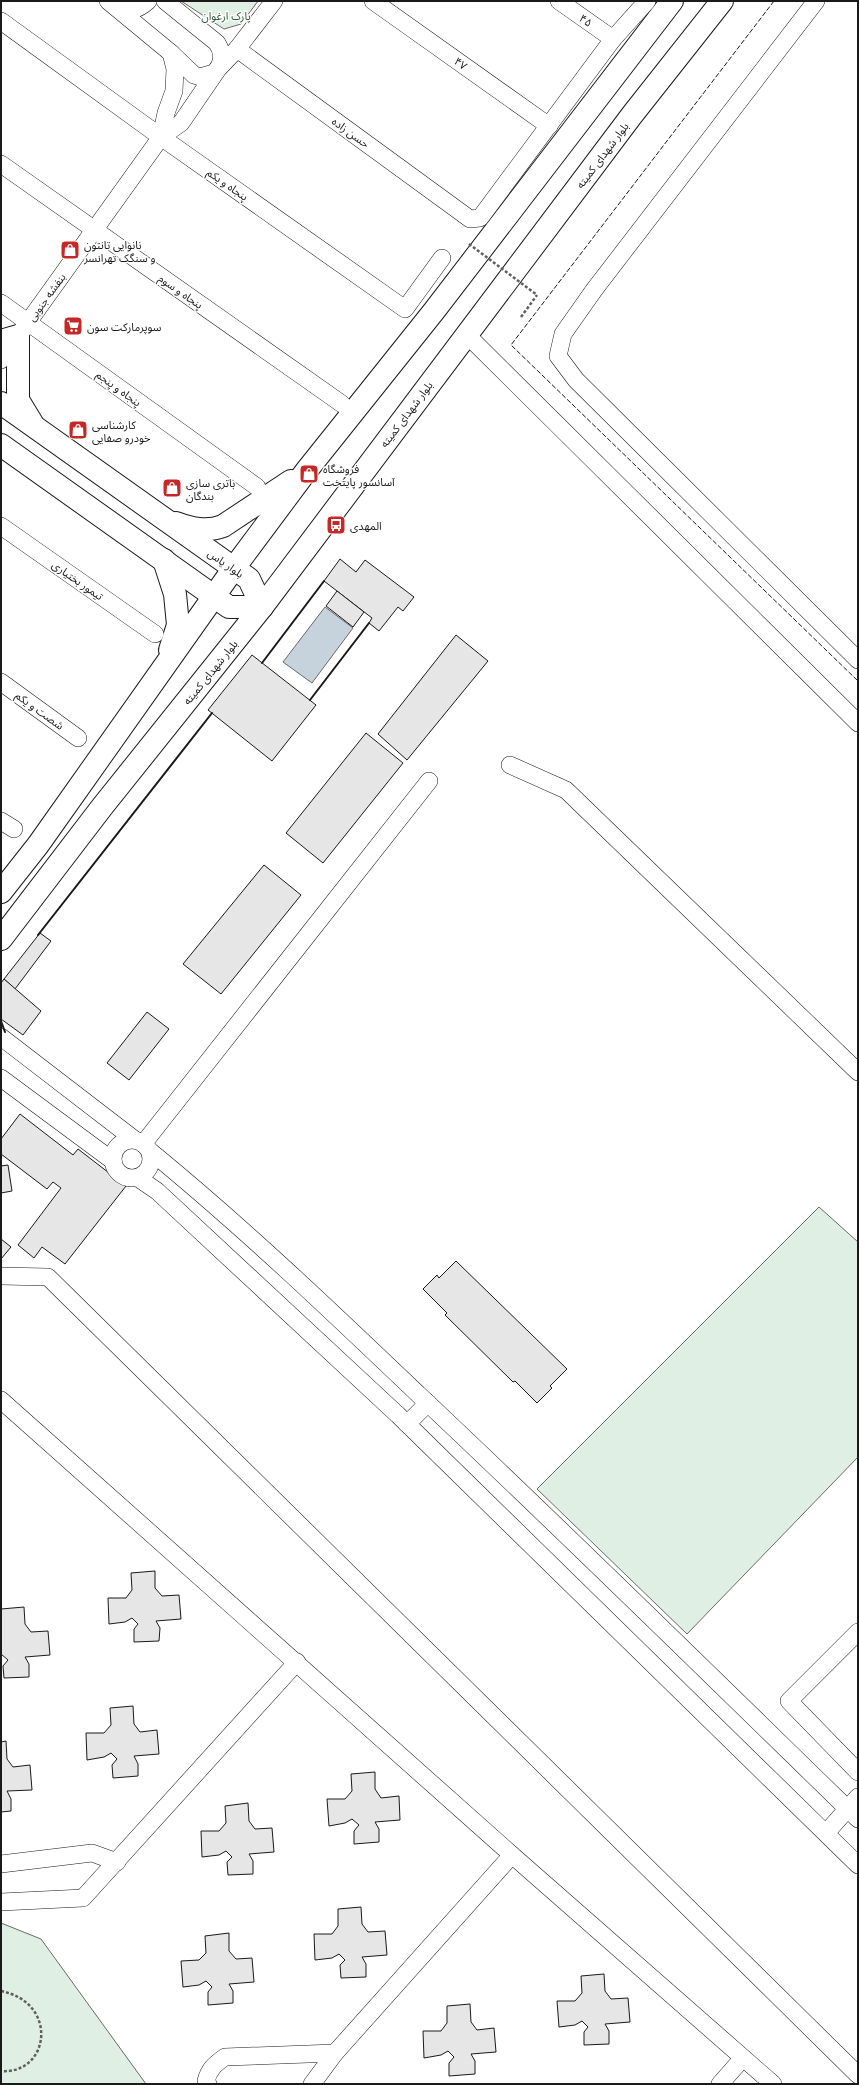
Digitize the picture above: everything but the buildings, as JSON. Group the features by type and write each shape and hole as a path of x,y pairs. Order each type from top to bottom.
{"main road":[{"path":"1,892 38,845 165,665 214,580 307,470 434,311 672,1"},
{"name":"بلوار شهدای کمیته","path":"1,939 102,807 262,608 466,334 632,115 722,1"},
{"path":"16,333 18,400 34,426"},
{"name":"بلوار یاس","path":"1,403 249,579 262,608"},
{"path":"1,445 229,607 262,608"},
{"path":"164,519 185,527 213,530 244,514 307,470"},
{"path":"164,560 175,594 178,625 165,665"}],"street":[{"path":"111,3 126,11 138,9 148,1"},
{"path":"111,3 171,53 194,75 207,76 218,69 222,56 217,43 165,1"},
{"name":"بنفشه جنوبی","path":"1,360 16,333 95,230 161,137 180,123 218,69 237,49 274,1"},
{"name":"۴۷","path":"373,1 549,126"},
{"name":"۴۵","path":"559,1 614,39"},
{"path":"549,126 614,39 647,1"},
{"path":"816,1 594,290 563,334 558,356 576,380 858,660"},
{"name":"پنجاه و یکم","path":"1,21 161,137 405,309 442,258"},
{"name":"حسن زاده","path":"237,49 470,219 480,218 549,126"},
{"name":"بنفشه جنوبی","path":"161,137 166,113 174,91 175,69 171,53"},
{"name":"پنجاه و سوم","path":"1,164 342,404"},
{"name":"پنجاه و پنجم","path":"1,303 16,333 257,487"},
{"path":"466,334 858,723"},
{"name":"تیمور بختیاری","path":"1,526 155,634"},
{"name":"شصت و یکم","path":"1,682 78,738"},
{"path":"510,765 566,790 858,1072"},
{"path":"143,1145 429,781"},
{"path":"1,1037 143,1145 182,1177 323,1304 854,1808 826,1833"},
{"path":"1,1078 113,1161 119,1173 131,1178 138,1178 157,1191 407,1424 858,1864"},
{"path":"113,1161 116,1150 124,1142 143,1145 152,1158 148,1170 138,1178"},
{"path":"1,1276 48,1277 858,2075"},
{"path":"1,1400 512,1855 773,2084"},
{"path":"407,1424 428,1403"},
{"path":"858,1632 789,1701 858,1772"},
{"path":"1,1902 83,1898 297,1662"},
{"path":"1,1864 92,1853 117,1862"},
{"path":"312,2084 335,2053 512,1855"},
{"path":"208,2084 206,2081 209,2072 215,2063 225,2057 335,2053"},
{"path":"720,2084 743,2058"}],"path":[{"path":"469,244 537,295 521,317"},
{"path":"1,1991 22,1998 38,2014 42,2028 41,2041 35,2056 22,2067 1,2071"}],"green space":[{"name":"پارک ارغوان","path":"181,1 258,1 241,24 224,29"},
{"path":"819,1207 858,1242 858,1457 687,1634 537,1489"},
{"path":"1,1923 41,1939 146,2084 1,2084"}],"shaded area":[{"path":"325,607 353,628 312,683 283,662"}],"fence":[{"path":"774,1 511,345 858,681"}],"wall":[{"path":"262,663 324,581"},
{"path":"310,700 369,623"},
{"path":"38,935 212,713"},
{"path":"1,1021 5,1032"}],"place":[{"name":"نانوایی تانتون و سنگک تهرانسر","path":"70,250"},
{"name":"سوپرمارکت سون","path":"73,326"},
{"name":"کارشناسی خودرو صفایی","path":"78,430"},
{"name":"فروشگاه آسانسور پایتخت","path":"309,474"},
{"name":"باتری سازی بندگان","path":"172,488"},
{"name":"المهدی","path":"336,525"}]}
